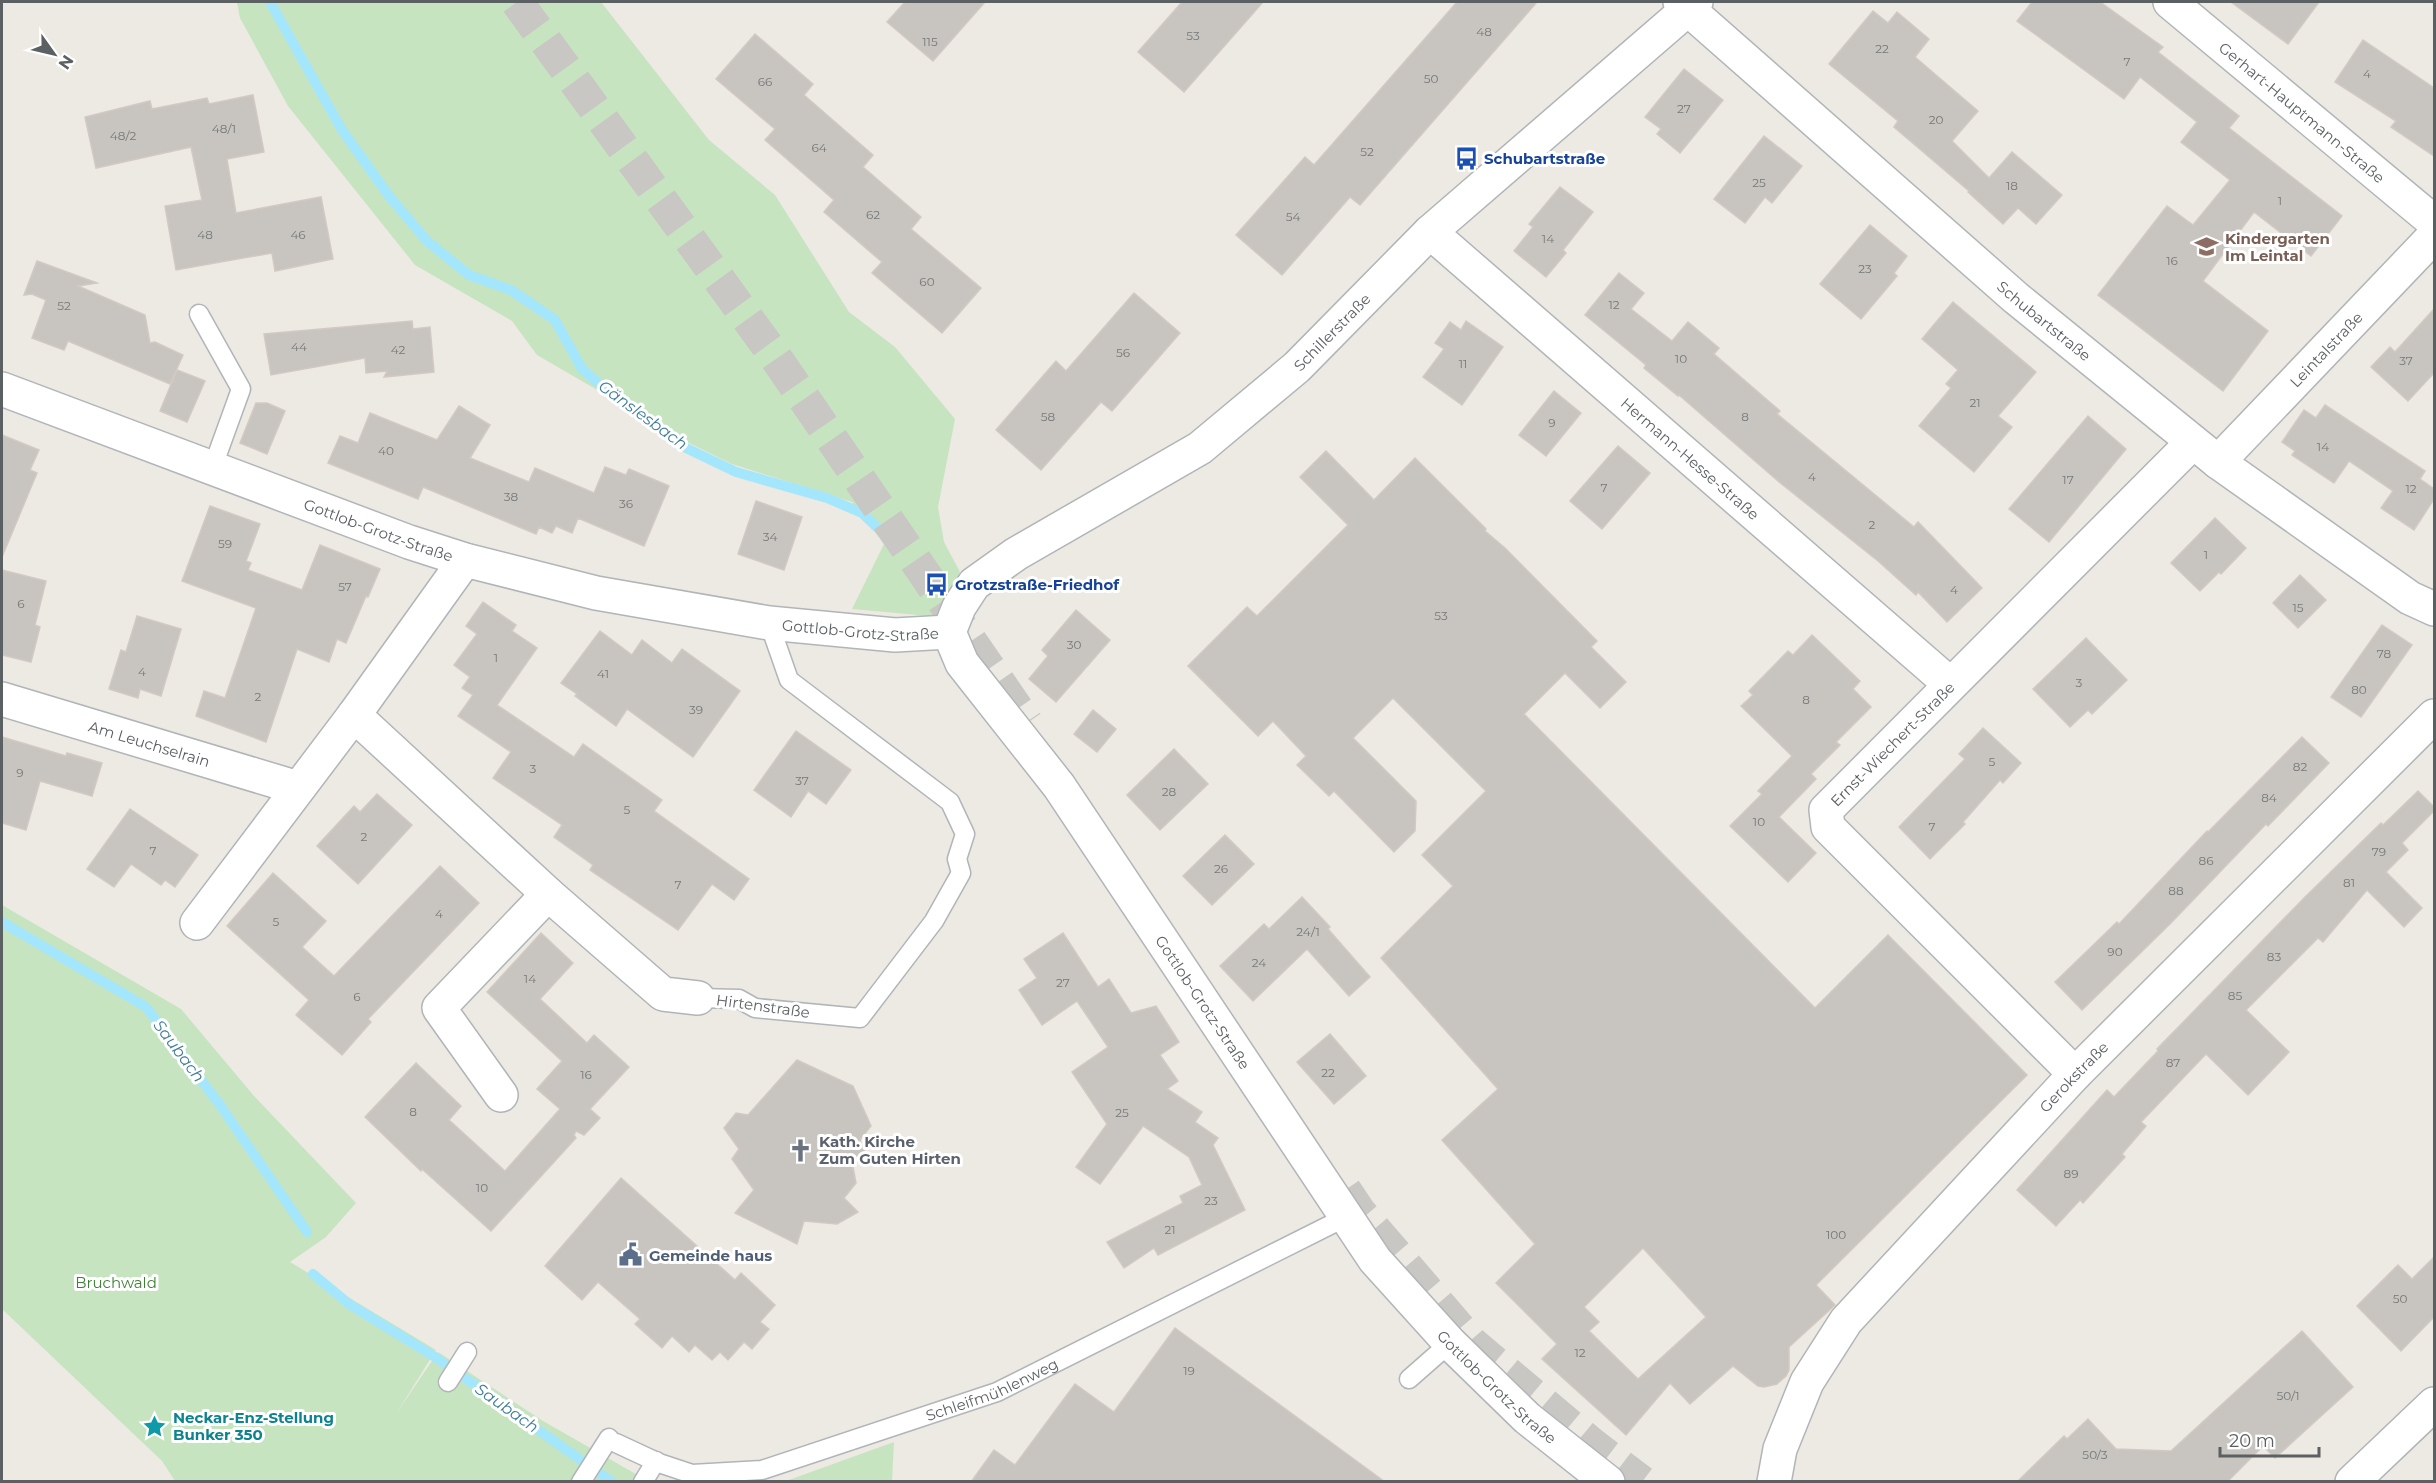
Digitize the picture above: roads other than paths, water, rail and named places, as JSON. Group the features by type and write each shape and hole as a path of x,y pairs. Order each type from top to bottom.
{"street":[{"name":"Gerhart-Hauptmann-Straße","path":"2170,2 2434,222"},
{"name":"Schillerstraße","path":"949,632 959,607 974,584 1016,554 1200,448 1297,367 1430,232 1688,4"},
{"name":"Schubartstraße","path":"1688,4 2016,298 2193,442 2410,598 2434,609"},
{"name":"Hermann-Hesse-Straße","path":"1430,232 1950,684"},
{"name":"Leintalstraße","path":"2218,462 2434,236"},
{"name":"Gottlob-Grotz-Straße","path":"2,389 408,542 465,560 596,593 769,623 895,635 949,632 962,663 1059,786 1375,1260 1450,1343 1527,1418 1608,1482"},
{"name":"Ernst-Wiechert-Straße","path":"2075,1074 1828,827 1826,810 2193,442"},
{"path":"197,923 354,715 465,560"},
{"name":"Am Leuchselrain","path":"2,699 298,788"},
{"name":"Hirtenstraße","path":"354,715 548,894 663,994 698,998"},
{"name":"Gerokstraße","path":"1774,1482 1780,1449 1807,1382 1846,1321 2075,1074 2434,716"},
{"path":"501,1095 439,1008 548,894"},
{"path":"2352,1482 2434,1404"}],"lane":[{"path":"199,314 241,389 212,469"},
{"name":"Gottlob-Grotz-Straße","path":"769,623 789,680 950,802 965,834 957,859"},
{"name":"Hirtenstraße","path":"698,998 739,999 755,1008 860,1018 934,921 961,873 957,859"},
{"name":"Schleifmühlenweg","path":"587,1472 612,1440 656,1461 692,1474 762,1470 997,1392 1346,1216"},
{"path":"1409,1379 1450,1343"},
{"path":"643,1482 656,1461"}],"waterway":[{"name":"Gänslesbach","path":"270,2 342,130 389,196 427,241 469,275 511,290 555,320 582,369 623,404 686,448 736,472 827,498 862,513 892,542"},
{"name":"Saubach","path":"2,922 146,1007 220,1105 307,1232"},
{"name":"Saubach","path":"313,1274 349,1304 435,1357 612,1482"}],"tunnel":[{"path":"517,2 774,355 1027,723"},
{"path":"1345,1190 1359,1211 1473,1344 1592,1444 1642,1482"}],"place":[{"name":"Schubartstraße","path":"1466,158"},
{"name":"Kindergarten Im Leintal","path":"2207,247"},
{"name":"Grotzstraße-Friedhof","path":"937,584"},
{"name":"Kath. Kirche Zum Guten Hirten","path":"801,1150"},
{"name":"Gemeinde haus","path":"631,1255"},
{"name":"Neckar-Enz-Stellung Bunker 350","path":"155,1426"}],"park label":[{"name":"Bruchwald","path":"116,1282"}]}
